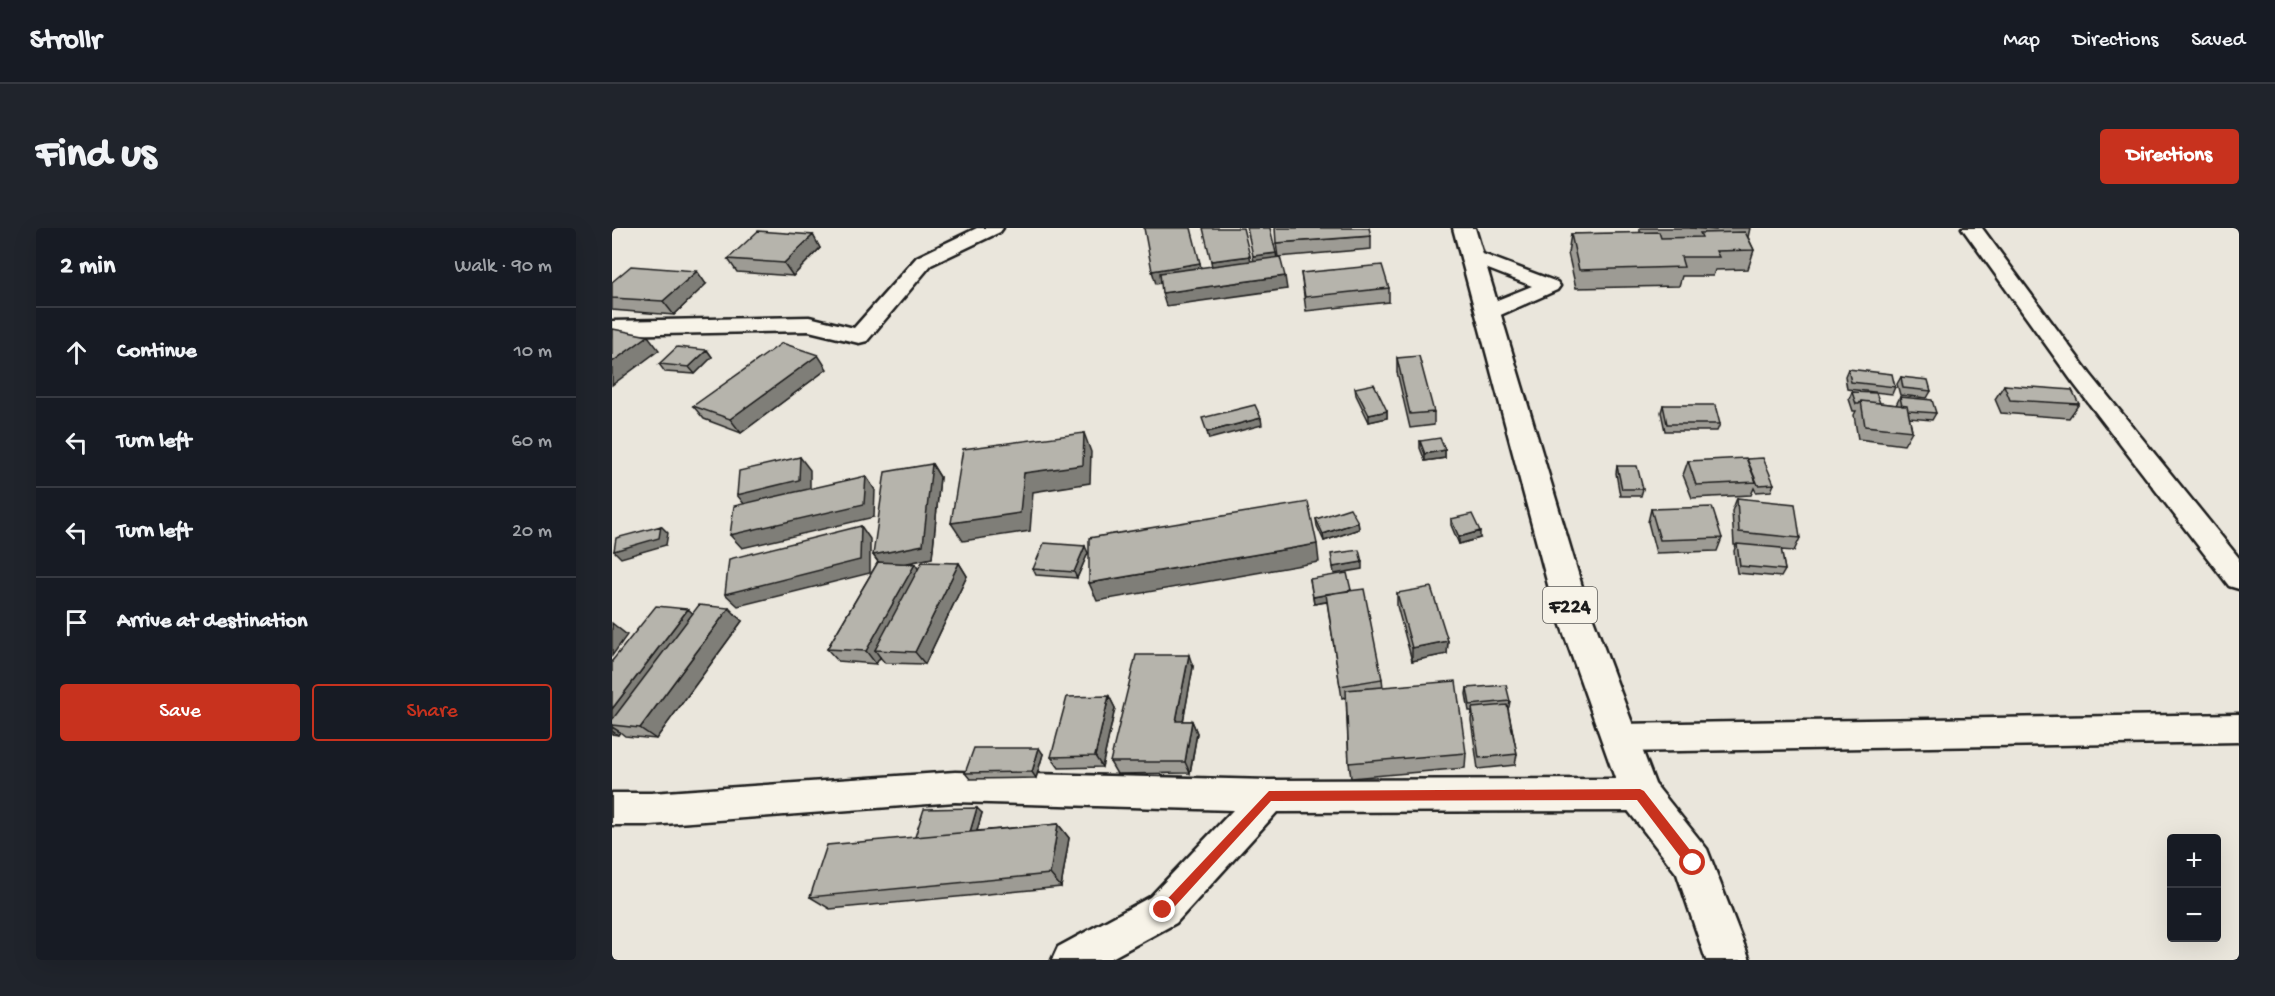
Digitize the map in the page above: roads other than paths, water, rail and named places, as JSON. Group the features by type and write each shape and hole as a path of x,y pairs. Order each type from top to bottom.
{"main road":[{"name":"F224","path":"1468,242 1569,600 1640,795 1693,863 1728,960"}],"street":[{"path":"612,328 809,324 859,336 924,261 993,228"},
{"path":"1972,228 2082,379 2239,578"},
{"path":"1468,242 1550,286 1488,312"},
{"path":"1619,738 2239,728"},
{"path":"612,809 651,809 955,788 1269,796 1640,795"},
{"path":"1071,960 1163,910 1269,796"}]}
